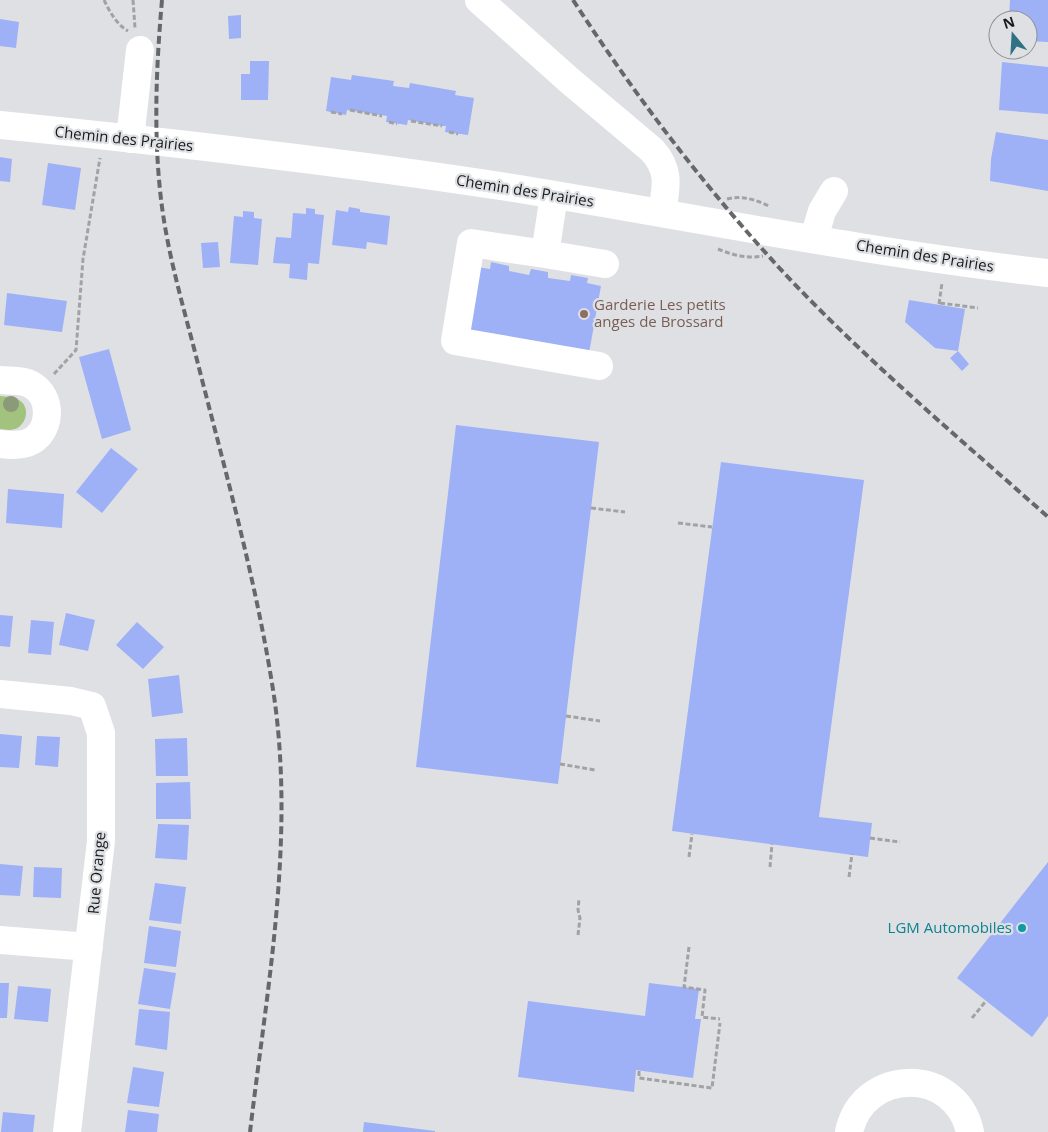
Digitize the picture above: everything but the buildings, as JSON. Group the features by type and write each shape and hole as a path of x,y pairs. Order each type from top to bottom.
{"street":[{"path":"479,0 659,157 666,178 662,213"},
{"path":"130,139 140,50"},
{"name":"Chemin des Prairies","path":"0,125 392,170 908,254 1048,273"},
{"path":"814,238 822,211 834,191"},
{"path":"545,254 554,195"},
{"path":"600,366 455,340 471,243 605,264"},
{"path":"0,380 24,382 38,390 46,403 47,419 40,434 28,443 16,445 0,444"},
{"name":"Rue Orange","path":"0,694 71,700 92,706 101,734 101,841 66,1132"},
{"path":"0,940 89,947"},
{"path":"849,1132 855,1115 869,1097 889,1086 912,1082 929,1086 951,1098 961,1111 970,1132"}],"path":[{"path":"104,0 114,19 123,28 136,35 133,0"},
{"path":"350,110 382,116"},
{"path":"330,112 342,114"},
{"path":"411,121 442,126"},
{"path":"389,122 397,124"},
{"path":"449,132 458,134"},
{"path":"50,378 76,350 83,259 101,150"},
{"path":"944,275 939,304 978,308"},
{"path":"591,508 625,512"},
{"path":"678,523 712,527"},
{"path":"566,716 600,721"},
{"path":"560,764 595,770"},
{"path":"690,857 692,834"},
{"path":"870,838 900,842"},
{"path":"770,867 772,844"},
{"path":"849,877 852,854"},
{"path":"578,935 580,918 578,910 579,899"},
{"path":"640,1071 638,1078 712,1088 720,1021 702,1017 705,990 684,987 689,947"},
{"path":"972,1018 986,1001"}],"green space":[{"path":"0,396 19,400 26,409 26,417 19,427 10,430 0,429"}],"railway":[{"path":"162,0 158,51 156,130 159,181 165,227 178,286 250,571 267,654 280,750 282,805 276,914 271,969 250,1132"},
{"path":"573,0 673,142 727,209 785,274 848,338 1048,517"}],"place":[{"name":"Garderie Les petits anges de Brossard","path":"584,314"},
{"name":"LGM Automobiles","path":"1022,928"}]}
